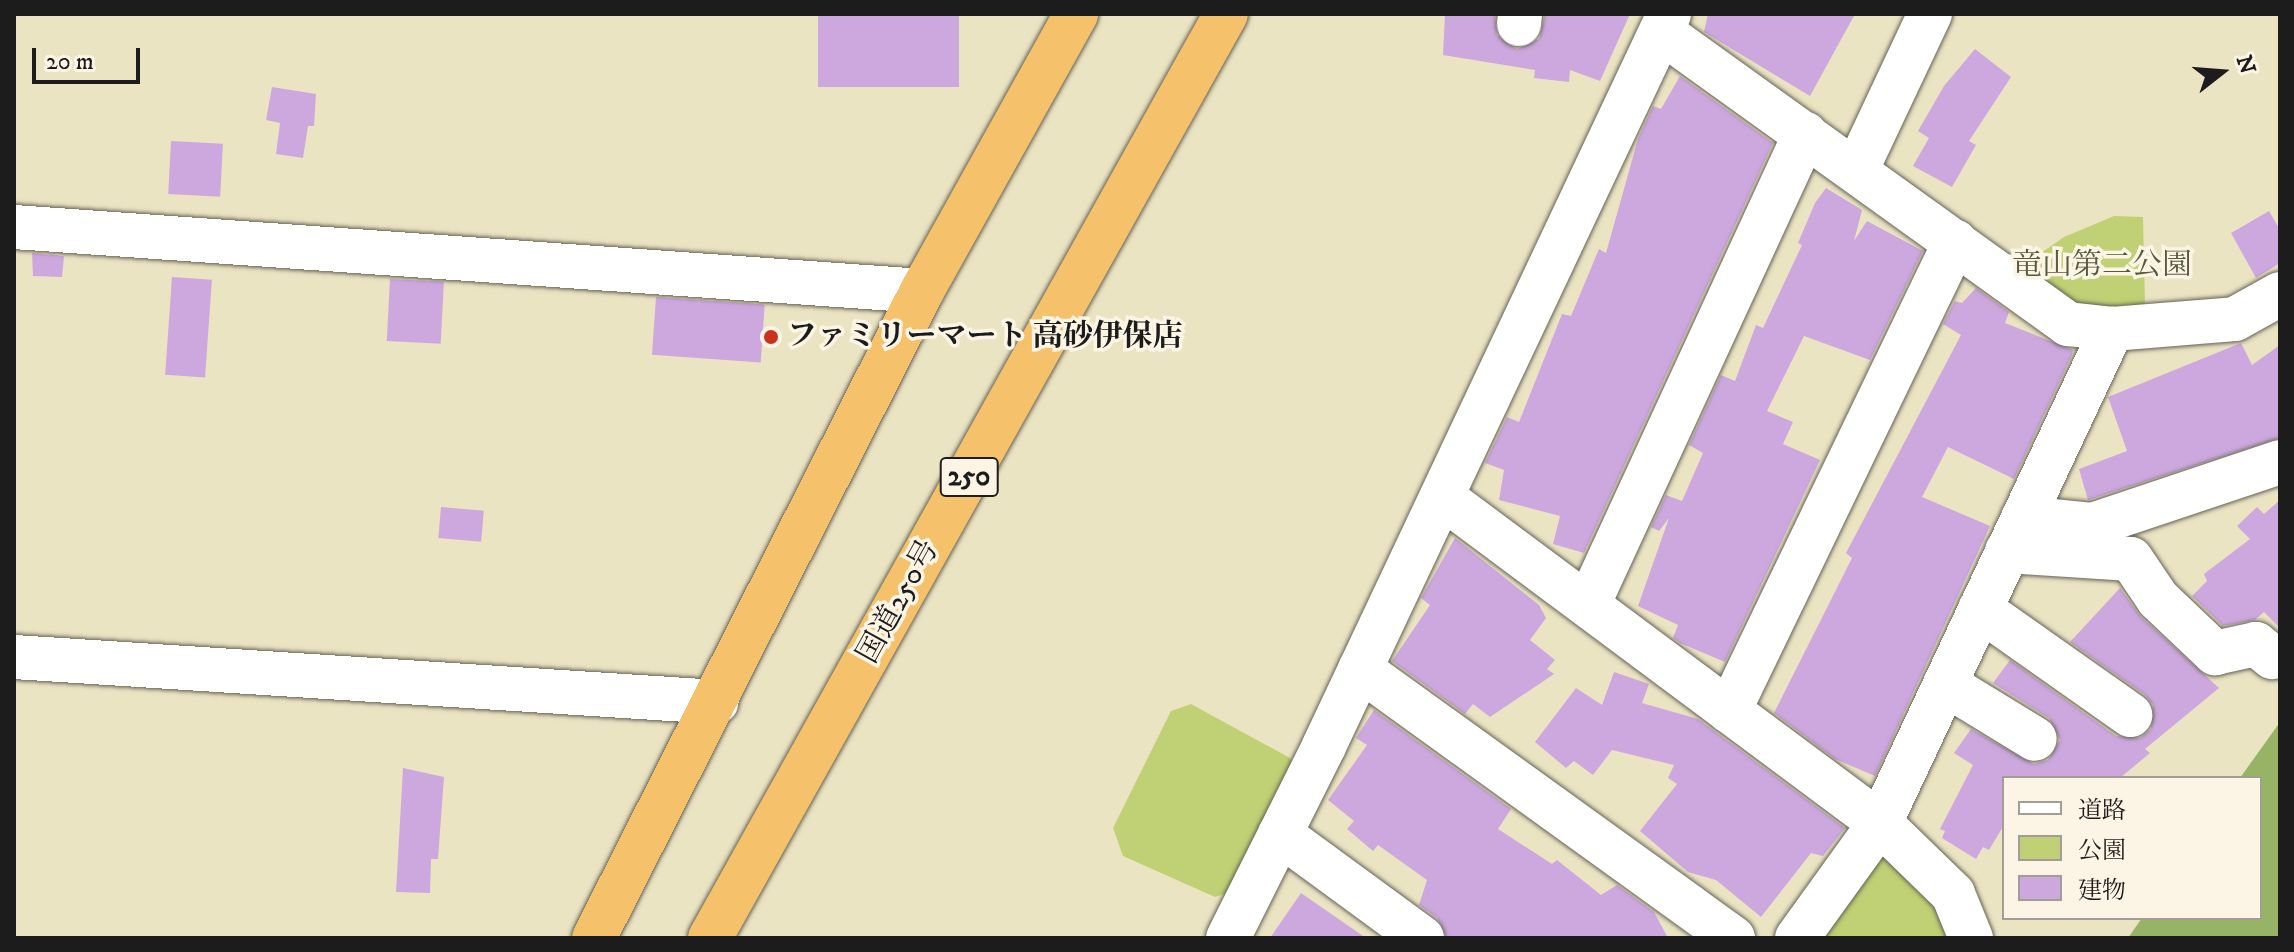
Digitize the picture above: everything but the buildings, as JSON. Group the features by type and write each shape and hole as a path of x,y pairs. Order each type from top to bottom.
{"highway":[{"path":"594,938 717,702 922,291 1076,14"},
{"name":"国道250号","path":"710,938 1226,14"}],"street":[{"path":"1856,171 1930,14"},
{"path":"1228,938 1360,669 1666,23 1805,134 2068,324 2112,329 2235,319 2280,294"},
{"path":"1588,605 1805,134"},
{"path":"14,227 922,291"},
{"path":"1729,711 1955,242"},
{"path":"1797,938 1880,823 2112,329"},
{"path":"2015,535 2092,525 2280,462"},
{"path":"1442,497 1880,823 1953,894 1971,938"},
{"path":"2015,535 2131,559 2158,599 2215,653 2256,644 2272,657"},
{"path":"1980,609 2130,715"},
{"path":"14,657 717,702"},
{"path":"1360,669 1733,938"},
{"path":"1945,684 2035,739"},
{"path":"1280,834 1422,938"}],"green space":[{"name":"竜山第二公園","path":"2114,216 2143,217 2145,305 2073,310 2018,269 2064,237"},
{"path":"1191,704 1290,758 1298,778 1248,886 1215,897 1123,856 1113,828 1171,711"},
{"path":"2280,722 2280,938 2128,938 2141,920 2262,920 2262,776 2241,776"},
{"path":"1879,847 1933,893 1952,938 1817,938"}],"place":[{"name":"ファミリーマート 高砂伊保店","path":"771,337"}]}
